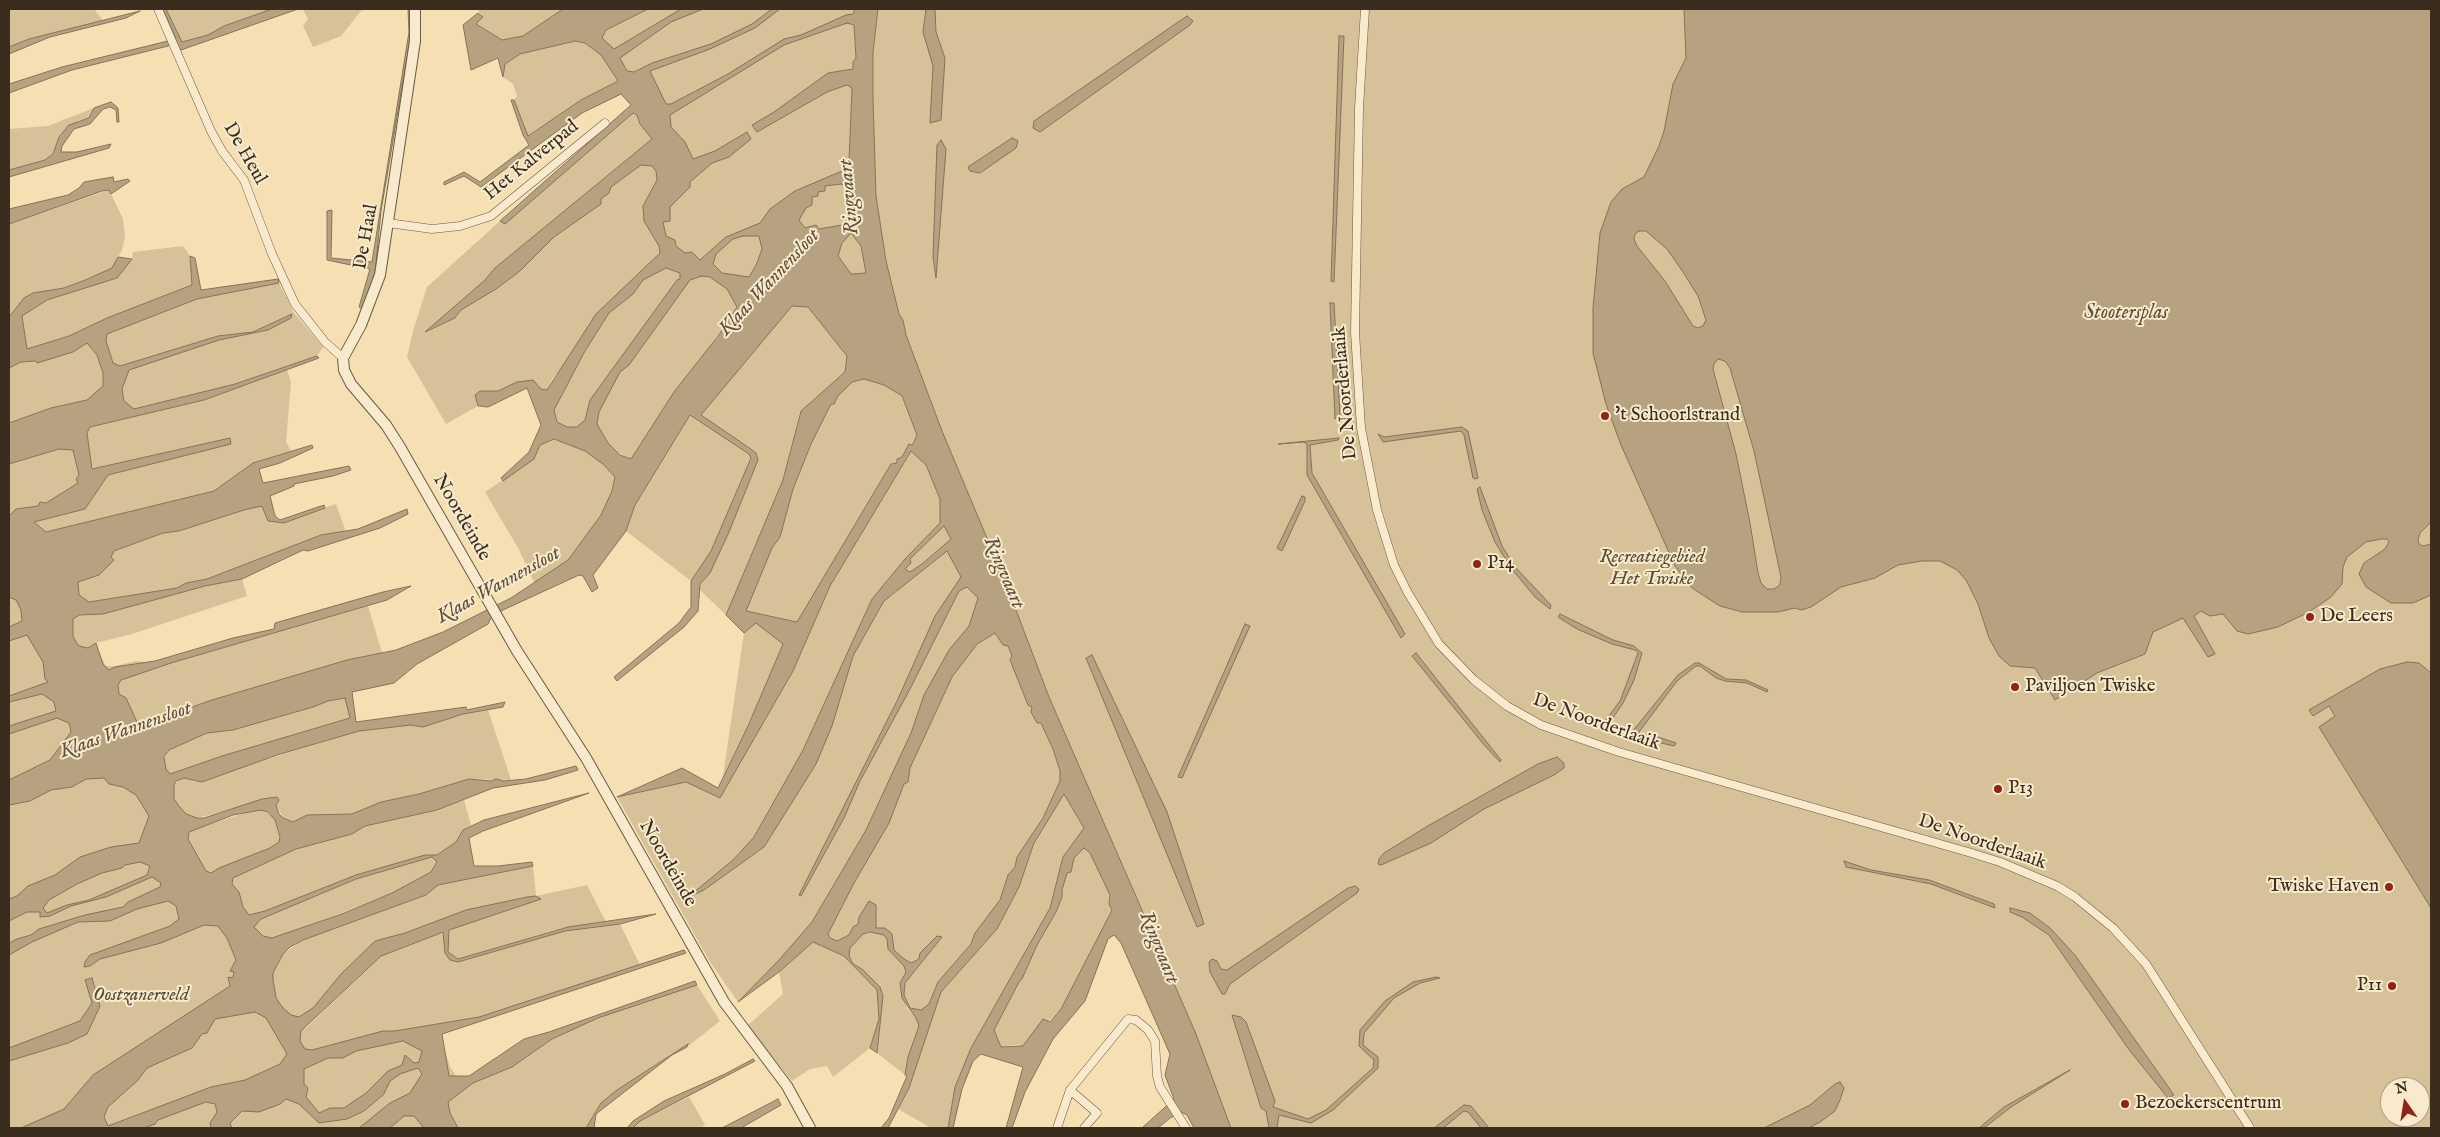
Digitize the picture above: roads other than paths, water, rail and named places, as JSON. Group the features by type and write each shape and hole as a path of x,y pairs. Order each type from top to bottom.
{"street":[{"name":"De Heul","path":"158,9 211,131 244,180 272,254 295,304 325,342 343,358"},
{"name":"De Haal","path":"343,358 372,300 380,275 415,41 415,9"},
{"name":"De Noorderlaaik","path":"1365,9 1360,108 1355,332 1361,428 1377,510 1394,565 1408,593 1439,644 1474,680 1507,706 1542,725 1619,752 2000,862 2036,877 2069,894 2113,928 2146,964 2250,1128"},
{"name":"Het Kalverpad","path":"388,223 432,229 460,226 491,216 605,123"},
{"name":"Noordeinde","path":"343,358 344,370 351,384 386,425 400,447 490,606 586,758 724,1002 786,1086 810,1128"},
{"path":"1056,1128 1070,1090 1128,1019 1136,1020 1148,1030 1155,1041 1157,1076 1186,1128"},
{"path":"1070,1090 1097,1113 1084,1128"}],"water":[{"path":"163,9 166,9 182,42 208,35 224,26 272,9 298,9 181,50 176,44 72,70 9,93 9,84 62,67 176,39"},
{"path":"408,9 410,9 411,26 408,52 381,211 375,273 364,310 359,307 370,269 327,260 327,211 332,210 331,258 372,262 409,32"},
{"path":"563,9 648,9 606,30 602,38 614,49 681,9 703,9 671,22 620,58 627,71 634,72 652,63 711,44 752,24 772,9 780,9 755,28 710,49 650,71 666,104 671,104 728,74 784,39 801,35 846,15 853,14 855,9 878,9 873,52 876,196 886,261 899,314 903,320 906,335 942,431 1005,581 1049,697 1196,1034 1231,1128 1194,1128 1187,1115 1181,1112 1158,1128 1142,1128 1174,1099 1165,1075 1170,1054 1121,943 1114,935 1108,939 1085,1001 1053,1039 1025,1092 1012,1128 1006,1128 1023,1067 981,1054 973,1061 962,1089 953,1128 948,1128 955,1087 971,1048 1050,908 1063,857 1084,828 1064,794 1034,843 1019,887 997,929 941,992 909,1088 888,1128 881,1128 889,1118 907,1076 905,1075 908,1057 919,1026 916,1018 902,998 900,983 906,972 904,966 888,949 887,939 884,935 870,932 863,934 850,948 849,956 853,964 862,969 880,987 883,996 877,1053 870,1048 879,1019 877,990 844,956 813,942 779,972 738,1002 779,960 812,922 866,830 911,733 924,695 949,650 969,626 978,598 967,587 959,591 910,689 860,781 844,818 801,896 799,895 898,699 935,616 961,577 947,551 884,601 853,656 832,726 816,764 764,847 704,890 687,898 733,860 754,837 803,750 872,599 905,559 940,523 940,499 926,465 911,451 830,586 793,671 720,798 686,782 617,797 682,768 718,788 748,726 783,644 756,623 744,633 726,615 783,480 801,411 845,372 847,356 808,307 792,306 701,415 756,453 758,460 710,573 700,584 698,611 684,627 617,681 614,677 679,623 691,607 691,581 711,551 751,458 749,454 690,415 635,505 626,531 593,575 598,588 592,592 583,576 579,575 503,610 491,618 488,624 417,664 394,683 352,692 356,722 466,707 467,710 505,702 503,707 463,714 423,727 411,725 359,731 277,755 202,782 184,778 176,781 174,785 174,799 186,814 197,818 204,818 262,799 277,797 279,800 276,805 279,814 293,822 307,815 352,814 381,802 419,794 469,779 491,781 496,779 504,781 526,779 576,766 578,770 545,780 493,788 437,810 365,826 352,834 296,849 233,878 232,884 239,892 243,907 249,915 265,911 356,875 425,855 437,855 456,842 463,830 484,820 589,793 483,831 469,838 474,866 498,866 532,862 533,866 438,885 426,895 303,940 290,947 283,954 273,973 273,980 276,998 291,1015 299,1017 313,1008 341,974 375,941 405,933 466,910 527,897 536,896 541,899 449,930 448,952 458,959 568,927 656,914 620,924 565,931 458,962 450,960 445,953 443,932 381,956 301,1031 300,1041 305,1049 312,1050 383,1031 395,1031 479,1017 684,950 686,953 442,1034 449,1076 469,1076 524,1039 695,981 697,985 598,1018 552,1039 512,1067 473,1083 448,1102 450,1113 458,1128 424,1128 414,1116 404,1116 390,1128 359,1128 390,1103 410,1093 422,1074 418,1068 400,1074 390,1081 384,1094 364,1111 347,1119 319,1123 299,1104 286,1099 280,1104 259,1112 242,1111 230,1123 232,1128 211,1128 210,1123 217,1112 215,1104 206,1102 158,1120 155,1124 144,1128 21,1128 64,1109 93,1075 230,986 228,977 233,978 234,972 230,971 236,960 227,938 218,926 204,925 161,943 100,959 90,966 84,967 90,955 170,926 179,919 176,906 168,901 137,909 110,921 78,922 32,942 9,955 9,943 17,939 31,935 39,929 85,915 123,907 128,902 160,887 161,883 152,877 106,897 71,906 50,916 40,917 40,912 27,912 9,921 9,899 17,896 28,886 55,875 80,857 111,847 139,843 149,816 136,795 123,787 109,784 104,778 86,779 72,787 51,790 30,801 9,805 9,780 50,760 71,732 69,723 57,718 9,734 9,726 56,711 54,702 42,694 9,702 9,696 48,682 45,679 43,662 27,635 9,641 9,627 22,621 21,610 16,600 9,597 9,516 16,509 38,506 40,502 46,503 78,483 76,479 79,475 73,450 59,449 9,464 9,423 51,408 87,400 103,386 103,373 97,355 87,343 73,352 37,363 36,361 21,362 9,368 9,317 24,298 33,293 64,288 85,280 112,268 118,257 132,259 117,278 47,300 22,316 27,349 69,336 107,318 192,285 190,256 195,258 201,290 278,279 279,283 197,299 107,334 106,341 113,363 120,366 218,336 253,332 292,314 291,318 268,330 219,340 129,370 122,389 124,401 134,409 235,384 317,356 319,358 204,400 90,427 87,433 92,469 230,438 231,444 108,475 85,509 34,522 46,532 214,491 253,463 312,445 313,448 280,463 259,469 263,483 349,466 351,470 333,476 294,484 294,486 270,496 275,516 280,520 324,505 325,508 284,523 268,521 262,506 179,531 163,533 114,551 111,557 114,560 99,575 78,582 79,595 89,602 177,588 186,583 207,579 321,535 358,529 407,509 408,514 380,528 308,551 303,550 242,579 205,586 103,614 79,615 73,619 73,636 76,642 79,646 88,648 96,643 103,664 109,670 115,667 155,661 233,638 274,629 275,623 383,592 411,586 387,600 171,663 121,680 118,685 119,694 126,698 137,722 143,724 212,700 347,660 396,650 443,632 511,598 568,560 601,515 612,491 615,477 603,464 585,451 554,439 540,445 534,459 503,481 501,478 529,452 541,425 527,388 488,407 478,406 475,395 480,391 498,391 517,382 533,380 541,389 547,390 596,314 660,253 659,246 644,221 643,206 657,180 656,171 652,166 641,165 611,187 609,193 601,199 601,204 554,237 520,271 496,289 461,310 455,318 425,332 485,280 495,268 652,139 640,124 637,115 633,113 505,224 500,221 631,105 621,94 582,113 481,187 464,176 444,185 444,182 464,172 480,182 529,145 523,135 511,100 514,100 528,136 581,100 618,81 601,55 585,43 575,41 520,54 505,64 503,77 498,58 471,70 463,25 478,13 483,17 476,24 502,40 523,36","holes":["847,23 854,25 856,58 853,62 853,69 828,73 774,112 752,125 757,132 827,92 847,85 852,88 849,161 842,171 795,191 770,209 760,223 726,237 700,260 692,252 685,253 676,246 675,240 666,236 663,222 670,221 670,207 690,187 690,182 712,163 729,157 751,139 747,132 715,151 693,159 685,142 671,127 670,115 784,45","841,184 849,188 851,214 842,225 819,229 816,225 805,228 799,220 806,208 812,205 812,197 818,196 818,192 825,191 825,186","851,233 861,246 866,273 851,274 838,256 842,243","743,236 759,236 762,249 749,277 722,273 713,264 716,254 733,239","666,268 680,273 680,279 677,280 590,400 585,420 577,427 567,427 557,422 554,410 585,351 609,313 633,294 643,280","702,276 710,277 727,289 737,307 718,336 674,392 631,459 620,455 608,443 597,424 599,412 620,372 629,365 690,280","864,379 884,385 902,396 917,435 912,445 909,444 902,457 897,459 897,463 891,464 797,622 746,611 772,548 780,537 793,489 811,444 831,404 834,404 838,396 852,382","944,526 951,539 910,572 905,569 911,563 910,559","995,633 1003,645 1008,646 1012,656 1010,660 1028,705 1032,707 1031,712 1037,723 1041,723 1053,749 1060,771 1060,781 1043,818 1017,857 1015,867 1008,875 1000,900 975,933 971,944 938,982 929,1004 921,1010 910,1008 904,995 905,983 942,937 937,936 920,953 919,959 911,963 894,950 892,934 885,928 876,928 876,905 869,901 859,917 858,924 853,927 849,935 837,941 830,938 828,934 854,883 889,823 904,784 908,782 910,768 952,677 977,644","345,698 350,718 222,756 170,774 166,769 164,757 169,750 207,733 233,730 328,701","261,810 268,812 275,820 280,837 279,842 270,848 211,873 206,871 188,839 189,832 233,815","1084,848 1090,853 1110,895 1109,904 1112,910 1061,1009 1050,1022 1043,1019 1023,1046 1001,1047 994,1030 1056,912 1062,897 1067,873 1071,872 1074,858","432,857 437,862 431,872 392,893 342,914 272,938 263,936 254,927 261,919 356,879","140,862 150,866 147,875 89,900 67,905 47,913 43,908 49,900 77,884 102,873","255,1012 266,1018 287,1054 280,1064 245,1080 211,1087 108,1126 104,1117 108,1107 137,1081 147,1068 192,1048 202,1034 207,1033 215,1019","403,1041 422,1051 419,1062 414,1063 405,1055 402,1065 388,1071 366,1093 344,1108 330,1108 319,1113 306,1097 308,1088 304,1084 304,1069 328,1058 343,1058 356,1051"]},
{"path":"926,9 935,9 936,32 945,58 941,120 930,123 933,66 923,32"},
{"name":"Stootersplas","path":"1684,9 2431,9 2431,522 2420,533 2418,540 2419,544 2423,546 2431,544 2431,595 2413,603 2391,603 2366,587 2359,574 2364,563 2385,549 2389,542 2387,539 2381,539 2366,542 2347,557 2343,567 2342,584 2330,598 2307,613 2278,627 2248,634 2237,631 2223,614 2210,616 2201,611 2194,616 2215,654 2208,657 2183,618 2153,632 2145,654 2097,673 2055,700 2035,668 2010,666 1999,656 1989,638 1978,604 1966,580 1957,570 1940,561 1922,561 1898,565 1875,578 1841,587 1811,607 1801,610 1795,608 1778,612 1742,612 1720,606 1692,588 1675,566 1621,445 1606,404 1593,353 1593,308 1600,233 1611,202 1622,189 1644,177 1659,146 1664,131 1673,84 1686,58","holes":["1639,231 1646,231 1667,249 1683,272 1698,296 1706,320 1703,326 1698,328 1693,326 1665,281 1637,246 1634,239 1635,234","1718,359 1725,361 1730,368 1754,451 1781,577 1780,585 1774,589 1767,589 1761,583 1758,573 1736,454 1713,369"]},
{"path":"140,11 126,18 50,37 9,54 9,47 29,39"},
{"path":"1187,16 1193,21 1190,25 1040,132 1033,128 1034,121"},
{"path":"1339,36 1344,36 1334,282 1331,281"},
{"path":"111,102 118,108 119,122 117,122 116,110 110,107 103,109 90,124 74,129 62,146 61,152 77,152 111,144 109,148 9,177 9,170 45,160 53,154 59,137 69,125 89,118 94,108"},
{"path":"1012,138 1018,141 1016,148 980,173 970,171 968,167"},
{"path":"941,140 946,149 936,278 933,257 937,145"},
{"path":"113,177 114,182 128,179 130,181 111,194 109,190 102,191 9,224 9,209 68,195 79,188 84,182"},
{"path":"1330,303 1334,303 1340,415 1335,419"},
{"path":"1462,427 1468,431 1478,478 1475,479 1473,478 1464,435 1461,431 1383,442 1378,434 1384,437"},
{"path":"1339,438 1338,440 1310,445 1312,473 1405,634 1401,638 1307,475 1307,444 1304,442 1278,444"},
{"path":"1480,487 1502,546 1516,568 1551,605 1550,609 1535,597 1511,568 1495,542 1482,510 1477,489"},
{"path":"1302,496 1305,497 1305,501 1282,551 1277,548"},
{"path":"1560,614 1613,640 1634,646 1642,653 1634,680 1623,703 1608,725 1605,721 1620,701 1638,653 1635,650 1612,644 1577,629 1558,617"},
{"path":"1245,624 1250,626 1182,778 1178,777"},
{"path":"1416,653 1501,760 1500,762 1412,656"},
{"path":"1092,655 1167,812 1204,924 1197,927 1086,658"},
{"path":"2407,662 2419,663 2431,673 2431,908 2319,727 2335,716 2329,706 2313,716 2309,710 2380,669"},
{"path":"1695,663 1699,663 1726,679 1746,680 1768,690 1767,692 1747,683 1725,681 1716,678 1700,666 1696,666 1677,681 1639,732 1639,734 1652,735 1676,744 1674,746 1636,737 1628,737 1678,675"},
{"path":"1557,757 1564,763 1564,768 1554,775 1484,809 1431,843 1381,865 1378,864 1379,859 1384,853 1426,827 1538,764"},
{"path":"1844,861 1871,870 1929,880 1994,904 1995,908 1931,884 1846,867"},
{"path":"1355,886 1359,889 1357,893 1230,984 1225,994 1222,994 1210,972 1209,962 1212,959 1217,961 1221,969 1227,970 1348,888"},
{"path":"2010,908 2030,913 2050,928 2075,955 2174,1095 2168,1098 2130,1051 2049,935 2022,917 2010,912"},
{"path":"1436,977 1440,978 1420,983 1394,998 1364,1033 1363,1045 1378,1057 1378,1068 1333,1110 1311,1123 1279,1115 1277,1128 1269,1128 1266,1111 1261,1108 1232,1015 1241,1017 1246,1022 1275,1101 1273,1107 1308,1119 1326,1110 1373,1068 1374,1060 1359,1046 1360,1030 1385,1001 1413,982"},
{"path":"92,978 100,1006 87,1034 68,1043 9,1061 9,1048 80,1021 92,1003 85,980"},
{"path":"688,1044 687,1047 672,1055 596,1114 594,1128 586,1128 601,1103 617,1090"},
{"path":"753,1059 755,1061 640,1121 633,1128 627,1128 633,1121 664,1101 725,1074"},
{"path":"2070,1070 2011,1107 1984,1128 1979,1128 2004,1107"},
{"path":"1840,1082 1844,1088 1835,1111 1820,1122 1809,1128 1764,1128 1810,1105"},
{"path":"778,1099 781,1105 741,1128 722,1128"},
{"path":"1464,1105 1471,1106 1489,1128 1481,1128 1468,1112 1464,1111 1443,1128 1434,1128"}],"place":[{"name":"'t Schoorlstrand","path":"1605,416"},
{"name":"P14","path":"1477,564"},
{"name":"De Leers","path":"2310,617"},
{"name":"Paviljoen Twiske","path":"2015,687"},
{"name":"P13","path":"1998,789"},
{"name":"Twiske Haven","path":"2389,887"},
{"name":"P11","path":"2392,986"},
{"name":"Bezoekerscentrum","path":"2125,1104"}],"water label":[{"name":"Ringvaart","path":"850,197"},
{"name":"Klaas Wannensloot","path":"770,283"},
{"name":"Ringvaart","path":"1003,573"},
{"name":"Klaas Wannensloot","path":"499,586"},
{"name":"Klaas Wannensloot","path":"126,731"},
{"name":"Ringvaart","path":"1158,948"}],"park label":[{"name":"Recreatiegebied Het Twiske","path":"1652,569"},
{"name":"Oostzanerveld","path":"141,996"}]}
